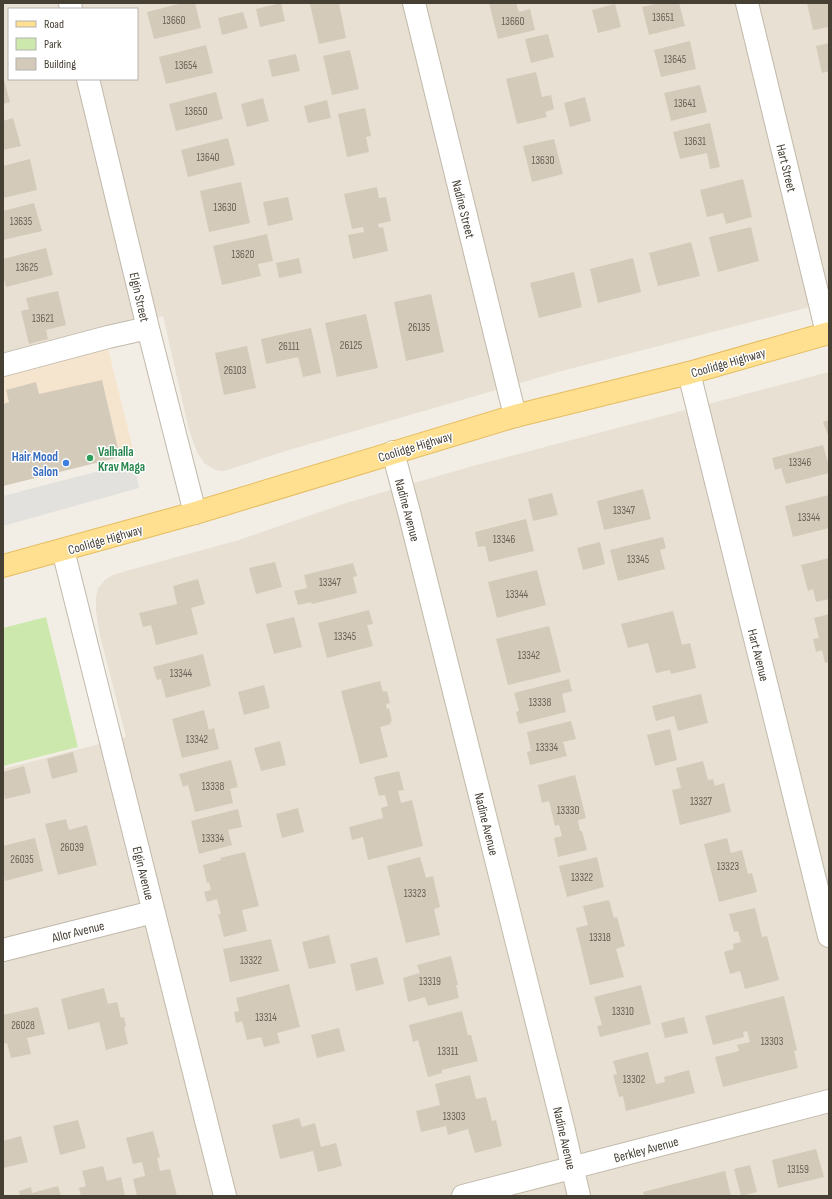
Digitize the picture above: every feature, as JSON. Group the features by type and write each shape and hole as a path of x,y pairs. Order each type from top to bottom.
{"main road":[{"name":"Coolidge Highway","path":"3,566 195,513 515,416 688,373 828,333"}],"street":[{"name":"Nadine Street","path":"414,3 515,416"},
{"name":"Hart Street","path":"747,3 828,333"},
{"name":"Elgin Street","path":"88,80 148,328 195,513"},
{"path":"3,365 148,328"},
{"name":"Hart Avenue","path":"688,373 829,936"},
{"name":"Nadine Avenue","path":"393,452 413,527 578,1196"},
{"name":"Elgin Avenue","path":"63,550 114,748 153,912 226,1196"},
{"name":"Allor Avenue","path":"3,950 153,912"},
{"name":"Berkley Avenue","path":"463,1196 829,1101"}],"shaded area":[{"path":"3,3 829,3 829,302 558,372 289,450 224,471 216,470 204,463 197,452 189,430 163,316 3,356"},
{"path":"108,348 134,453 3,486 3,375"},
{"path":"829,372 829,1196 3,1196 3,769 126,737 100,636 96,611 96,597 98,588 106,579 115,574 239,540 346,503 469,467"},
{"path":"134,462 139,488 3,526 3,496"}],"green space":[{"path":"46,617 78,747 3,766 3,628"}],"building":[{"path":"183,3 195,3 201,28 154,39 147,12"},
{"path":"281,3 285,21 260,27 256,9"},
{"path":"339,3 346,38 319,44 310,4"},
{"path":"489,3 516,3 519,12 530,9 535,30 498,39"},
{"path":"660,3 679,3 685,26 649,35 642,7"},
{"path":"807,3 829,3 829,27 813,30"},
{"path":"615,4 621,27 598,33 592,10"},
{"path":"243,12 248,28 222,35 218,18"},
{"path":"548,34 554,57 531,63 525,39"},
{"path":"690,41 696,69 661,77 654,50"},
{"path":"829,43 829,71 822,73 816,46"},
{"path":"206,45 213,73 166,84 159,57"},
{"path":"350,50 359,89 332,95 323,56"},
{"path":"296,54 300,71 272,77 268,60"},
{"path":"536,72 542,97 551,95 554,109 545,112 547,117 517,124 506,79"},
{"path":"3,76 10,102 3,104"},
{"path":"700,85 707,112 671,121 664,93"},
{"path":"216,92 223,119 176,131 169,104"},
{"path":"585,97 591,121 570,127 564,103"},
{"path":"263,98 269,121 247,127 241,104"},
{"path":"327,100 331,118 308,123 304,106"},
{"path":"365,108 371,136 366,137 369,152 347,157 338,114"},
{"path":"13,118 21,146 3,150 3,121"},
{"path":"710,123 720,167 710,169 707,153 680,159 673,132"},
{"path":"228,138 235,165 188,177 181,150"},
{"path":"554,139 563,174 532,182 523,146"},
{"path":"30,159 37,190 3,198 3,166"},
{"path":"743,179 752,217 726,224 723,213 707,217 700,190"},
{"path":"241,182 250,223 209,232 200,191"},
{"path":"377,187 379,198 386,197 391,221 378,224 379,228 383,227 388,251 353,259 348,235 364,232 363,227 352,229 344,194"},
{"path":"288,197 293,220 268,226 263,202"},
{"path":"34,203 42,231 3,240 3,211"},
{"path":"751,227 759,261 718,272 709,237"},
{"path":"267,234 273,261 258,264 261,276 222,285 213,246"},
{"path":"691,242 700,276 658,286 649,253"},
{"path":"46,248 53,275 6,287 3,275 3,259"},
{"path":"299,258 302,273 279,278 276,263"},
{"path":"633,258 641,292 598,303 590,269"},
{"path":"574,272 582,307 539,318 530,283"},
{"path":"58,291 66,325 46,330 48,339 29,344 21,311 29,309 26,298"},
{"path":"431,294 444,352 406,361 394,302"},
{"path":"366,314 378,368 337,377 325,323"},
{"path":"311,328 321,373 303,377 298,357 266,364 261,339"},
{"path":"247,346 256,388 224,395 215,353"},
{"path":"102,380 120,457 3,486 3,404 9,402 6,390 36,382 39,394"},
{"path":"829,420 829,438 823,422"},
{"path":"823,445 829,467 829,473 786,484 781,468 775,470 772,458"},
{"path":"643,489 651,519 604,530 597,501"},
{"path":"552,493 558,515 533,521 528,499"},
{"path":"829,495 829,528 793,537 785,506"},
{"path":"526,519 534,551 489,562 485,546 478,547 475,532"},
{"path":"663,537 666,548 660,550 665,569 618,581 610,550"},
{"path":"600,542 605,564 583,570 577,548"},
{"path":"829,558 829,599 816,602 813,589 808,591 801,565"},
{"path":"275,562 282,587 256,594 249,568"},
{"path":"353,563 357,576 353,577 357,593 312,604 311,602 298,605 294,591 307,588 304,575"},
{"path":"537,570 546,605 497,618 488,582"},
{"path":"198,579 205,604 191,608 198,634 156,645 151,625 143,627 139,613 177,604 173,586"},
{"path":"369,610 373,624 367,625 373,646 327,658 318,623"},
{"path":"673,611 682,645 690,643 696,668 671,674 670,670 656,673 648,643 628,648 621,624"},
{"path":"829,614 829,662 825,663 822,650 816,652 813,639 819,638 814,618"},
{"path":"294,617 302,647 274,654 266,624"},
{"path":"549,626 561,672 508,685 496,639"},
{"path":"203,654 211,686 166,698 161,679 157,680 153,667"},
{"path":"569,679 572,691 562,694 566,712 519,724 516,712 519,711 514,693"},
{"path":"380,681 383,692 387,691 390,703 386,704 387,709 389,708 392,721 390,722 391,724 380,727 388,757 360,764 341,691"},
{"path":"264,685 270,708 244,715 238,692"},
{"path":"701,694 708,723 678,731 674,716 656,721 652,706"},
{"path":"204,710 209,730 214,728 219,749 182,758 172,719"},
{"path":"571,721 576,739 563,742 567,756 530,765 527,752 531,751 527,732"},
{"path":"670,729 677,760 655,766 647,735"},
{"path":"280,741 286,765 261,771 254,748"},
{"path":"73,752 78,772 52,779 47,759"},
{"path":"231,760 238,787 230,789 233,803 195,812 188,785 183,787 179,774"},
{"path":"703,761 708,780 713,779 715,786 724,783 731,812 680,825 672,790 681,788 676,768"},
{"path":"24,766 31,793 5,799 3,789 3,772"},
{"path":"399,771 404,790 398,791 401,803 412,800 423,846 368,860 363,837 352,840 349,827 383,818 381,808 388,806 385,795 379,796 374,777"},
{"path":"575,775 586,818 578,820 580,831 582,831 587,850 558,857 554,838 562,836 559,825 555,826 549,801 542,803 538,785"},
{"path":"298,808 304,832 282,838 276,814"},
{"path":"238,809 242,827 228,830 232,845 199,854 191,821"},
{"path":"66,819 69,830 87,825 97,865 58,875 45,824"},
{"path":"35,838 43,871 5,881 3,872 3,846"},
{"path":"727,838 731,853 742,850 748,874 752,873 757,892 719,902 704,844"},
{"path":"245,852 259,906 242,910 247,931 224,937 218,914 221,914 217,899 207,902 204,892 211,890 209,882 207,883 203,865 221,860 220,858"},
{"path":"420,857 426,878 433,876 440,907 434,909 440,935 406,943 387,866"},
{"path":"597,857 604,887 567,897 559,866"},
{"path":"609,900 614,918 617,917 625,946 616,949 624,977 590,985 576,928 588,925 583,906"},
{"path":"755,908 762,937 767,936 779,980 745,989 740,971 730,974 724,952 734,949 733,944 741,942 738,931 734,932 729,914"},
{"path":"329,935 336,963 309,969 302,942"},
{"path":"271,939 279,971 230,982 223,949"},
{"path":"451,956 458,985 456,985 459,998 428,1006 425,997 408,1002 403,978 420,973 417,965"},
{"path":"377,957 384,984 356,991 350,964"},
{"path":"289,984 300,1027 277,1033 280,1043 264,1047 261,1037 247,1040 242,1021 236,1023 234,1012 239,1011 236,998"},
{"path":"641,985 651,1024 600,1037 597,1026 602,1025 594,997"},
{"path":"104,988 108,1004 117,1002 121,1018 124,1017 126,1026 124,1027 128,1044 106,1050 99,1022 68,1030 61,999"},
{"path":"784,996 797,1050 794,1051 798,1068 723,1087 715,1057 739,1051 737,1045 750,1042 747,1031 743,1032 744,1037 713,1045 705,1016"},
{"path":"38,1007 45,1034 27,1038 31,1054 11,1058 7,1043 3,1044 3,1015"},
{"path":"462,1011 468,1035 471,1035 478,1061 442,1070 442,1073 428,1077 418,1040 413,1042 409,1025"},
{"path":"684,1017 688,1033 665,1038 661,1023"},
{"path":"339,1028 345,1051 317,1058 311,1035"},
{"path":"648,1052 656,1084 665,1082 664,1077 689,1070 695,1093 626,1111 623,1096 619,1097 613,1075 617,1074 613,1061"},
{"path":"470,1075 476,1099 486,1097 492,1121 496,1120 502,1146 475,1153 468,1129 448,1135 446,1126 421,1132 416,1111 440,1105 435,1084"},
{"path":"299,1118 302,1127 315,1123 321,1147 336,1143 342,1166 318,1172 313,1151 280,1159 272,1125"},
{"path":"78,1120 86,1148 60,1155 53,1126"},
{"path":"153,1131 160,1157 157,1158 160,1171 170,1169 177,1196 137,1196 133,1179 145,1176 142,1162 133,1164 126,1138"},
{"path":"21,1136 28,1162 3,1168 3,1141"},
{"path":"816,1149 824,1177 778,1188 772,1160"},
{"path":"750,1165 757,1192 741,1196 734,1169"},
{"path":"103,1166 107,1181 121,1177 125,1196 81,1196 79,1188 86,1186 82,1171"},
{"path":"725,1171 731,1196 644,1196 643,1192"},
{"path":"58,1186 61,1196 20,1196 19,1191 31,1187 32,1193"}],"place":[{"name":"Valhalla Krav Maga","path":"90,458"},
{"name":"Hair Mood Salon","path":"66,463"}]}
